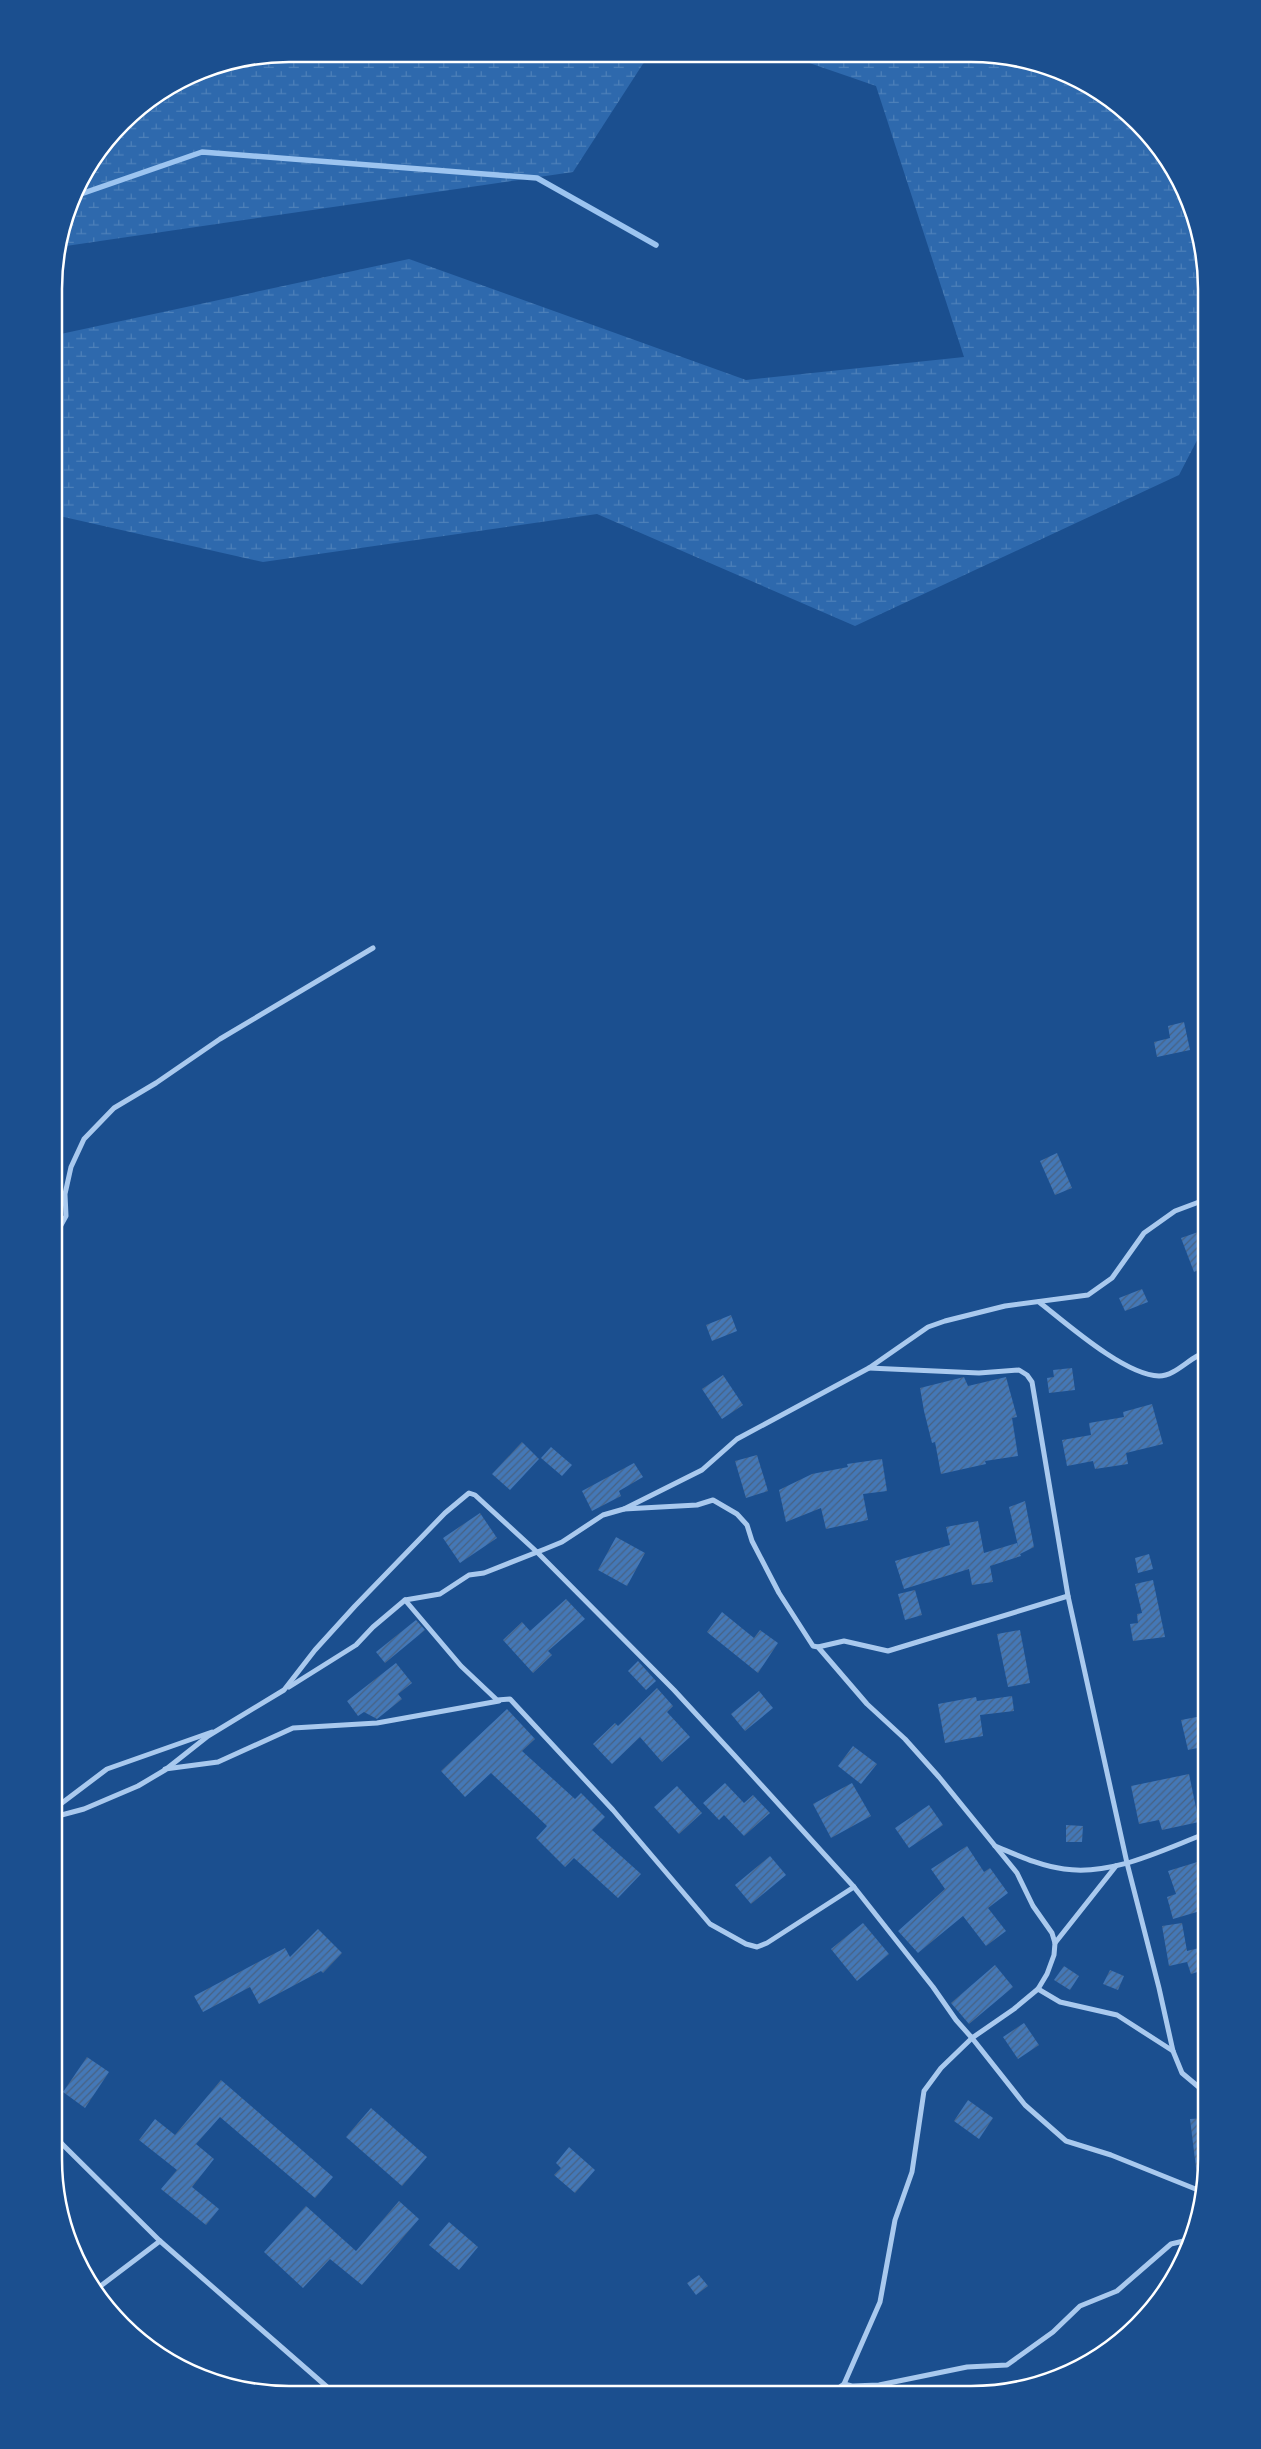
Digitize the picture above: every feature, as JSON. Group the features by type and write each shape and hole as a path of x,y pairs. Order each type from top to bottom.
{"street":[{"path":"62,1223 66,1216 65,1194 71,1167 84,1139 114,1108 156,1083 220,1038 373,948"},
{"path":"62,1814 84,1809 119,1796 165,1770 220,1729 356,1645 373,1627 405,1600 440,1594 469,1575 484,1573 562,1542 603,1515 624,1509 702,1470 737,1439 869,1368 928,1327 945,1320 1005,1306 1088,1295 1112,1278 1144,1233 1175,1211 1198,1202"},
{"path":"1039,1302 1088,1341 1132,1368 1160,1376 1181,1368 1198,1356"},
{"path":"869,1368 979,1373 1019,1370 1027,1375 1032,1382 1068,1596 1127,1862 1173,2052 1182,2073 1198,2086"},
{"path":"284,1690 315,1650 355,1606 464,1495 470,1493 475,1495 537,1552 674,1690 854,1887 1025,2106 1066,2141 1111,2155 1197,2190"},
{"path":"624,1509 696,1505 713,1500 737,1514 747,1525 752,1541 779,1593 813,1646 818,1647 844,1641 888,1650 1068,1596"},
{"path":"405,1600 461,1666 497,1700 510,1699"},
{"path":"818,1647 867,1704 917,1752 1017,1873 1055,1943 1054,1955 1047,1974 1038,1989 1014,2009 972,2038 941,2068 924,2092 912,2172 896,2220 880,2302 841,2386"},
{"path":"510,1699 613,1810 710,1924 746,1944 757,1947 767,1943 854,1887"},
{"path":"165,1770 218,1762 293,1728 377,1723 510,1699"},
{"path":"62,1803 107,1769 220,1729"},
{"path":"993,1845 1044,1865 1064,1869 1093,1870 1116,1866 1198,1836"},
{"path":"1055,1943 1116,1866"},
{"path":"1038,1989 1060,2002 1117,2015 1173,2052"},
{"path":"62,2144 160,2241 326,2386"},
{"path":"101,2286 160,2241"},
{"path":"844,2384 852,2386 879,2385 967,2367 1007,2365 1054,2332 1080,2306 1117,2291 1171,2244 1183,2241"}],"green space":[{"path":"290,62 644,62 573,172 67,246 70,231 86,189 109,151 129,129 151,109 189,86 231,70 260,64"},
{"path":"806,62 971,62 1001,64 1030,70 1072,86 1098,101 1132,129 1152,151 1168,176 1181,203 1191,231 1197,260 1198,438 1179,475 855,626 597,514 263,562 62,517 62,334 409,259 746,380 964,357 876,86"}],"building":[{"path":"1184,1022 1190,1050 1157,1057 1154,1042 1170,1038 1168,1026"},
{"path":"1057,1153 1072,1188 1055,1195 1040,1161"},
{"path":"1198,1232 1198,1270 1194,1272 1181,1238"},
{"path":"1142,1289 1148,1302 1125,1311 1119,1298"},
{"path":"731,1315 737,1331 712,1341 706,1325"},
{"path":"1072,1368 1075,1390 1049,1393 1047,1378 1054,1377 1053,1370"},
{"path":"723,1375 743,1405 722,1419 702,1389"},
{"path":"964,1377 968,1386 1006,1377 1017,1417 1012,1418 1018,1456 985,1461 986,1464 941,1474 935,1442 932,1443 920,1388"},
{"path":"1152,1404 1163,1444 1126,1453 1128,1464 1095,1469 1093,1461 1067,1466 1062,1440 1091,1435 1089,1423 1124,1417 1123,1412"},
{"path":"522,1442 539,1459 510,1490 492,1474"},
{"path":"551,1447 572,1465 562,1476 541,1458"},
{"path":"757,1455 768,1491 746,1498 735,1461"},
{"path":"882,1459 887,1491 863,1494 868,1520 826,1529 821,1508 786,1522 779,1490 812,1474 848,1467 847,1464"},
{"path":"634,1463 643,1477 619,1491 621,1496 592,1511 582,1491"},
{"path":"1025,1501 1034,1547 1020,1554 1021,1556 990,1566 993,1582 972,1585 969,1569 904,1589 895,1561 950,1545 946,1527 978,1521 984,1553 1017,1543 1019,1550 1009,1507"},
{"path":"480,1513 497,1538 460,1563 443,1538"},
{"path":"616,1537 645,1553 627,1586 598,1570"},
{"path":"1149,1554 1153,1569 1138,1573 1135,1558"},
{"path":"1153,1580 1165,1637 1133,1641 1130,1624 1138,1623 1137,1614 1142,1613 1135,1584"},
{"path":"915,1590 922,1615 905,1620 898,1594"},
{"path":"566,1599 585,1619 548,1651 552,1655 533,1673 503,1640 522,1622 530,1631"},
{"path":"722,1612 754,1638 760,1630 778,1643 758,1673 707,1632"},
{"path":"416,1620 425,1630 385,1663 376,1652"},
{"path":"1020,1630 1030,1683 1008,1687 997,1634"},
{"path":"638,1661 656,1681 646,1690 628,1671"},
{"path":"396,1663 412,1683 398,1694 402,1699 377,1719 364,1712 358,1716 347,1701"},
{"path":"657,1688 673,1706 667,1712 690,1737 662,1762 640,1737 612,1764 593,1744 615,1723 618,1726"},
{"path":"759,1691 773,1708 745,1731 731,1714"},
{"path":"1012,1696 1014,1711 980,1715 983,1736 945,1743 938,1704 976,1697 977,1701"},
{"path":"507,1709 535,1739 522,1751 575,1799 581,1793 605,1817 592,1830 641,1874 618,1898 574,1858 565,1867 536,1838 547,1826 491,1773 465,1797 441,1771"},
{"path":"1198,1717 1198,1748 1188,1750 1181,1720"},
{"path":"853,1746 877,1764 861,1784 838,1766"},
{"path":"1189,1774 1198,1822 1162,1830 1159,1820 1139,1824 1131,1786"},
{"path":"725,1783 744,1803 753,1795 770,1813 744,1836 724,1815 719,1820 703,1803"},
{"path":"852,1783 871,1816 831,1838 813,1804"},
{"path":"677,1786 702,1813 679,1834 654,1807"},
{"path":"929,1805 943,1825 909,1848 895,1828"},
{"path":"1066,1825 1083,1826 1082,1842 1066,1842"},
{"path":"967,1846 984,1872 990,1868 1008,1893 988,1908 1006,1931 986,1946 963,1916 918,1953 898,1931 945,1889 931,1869"},
{"path":"770,1856 786,1875 751,1904 735,1885"},
{"path":"1198,1862 1198,1912 1173,1919 1167,1897 1176,1894 1168,1871"},
{"path":"863,1923 889,1954 857,1981 831,1949"},
{"path":"1182,1923 1187,1951 1198,1948 1198,1972 1191,1974 1187,1962 1169,1966 1162,1926"},
{"path":"318,1929 342,1953 323,1973 321,1971 259,2004 250,1987 203,2012 194,1996 285,1948 290,1957"},
{"path":"995,1965 1013,1987 969,2024 951,2003"},
{"path":"1064,1966 1079,1976 1070,1990 1054,1980"},
{"path":"1110,1970 1124,1976 1118,1990 1103,1984"},
{"path":"1024,2023 1039,2045 1018,2059 1003,2037"},
{"path":"87,2057 109,2072 85,2108 63,2092"},
{"path":"221,2080 333,2177 315,2198 220,2117 196,2144 214,2159 192,2187 219,2209 206,2225 161,2189 177,2170 139,2140 155,2119 175,2135"},
{"path":"968,2100 993,2118 979,2139 954,2121"},
{"path":"371,2108 427,2157 402,2186 346,2137"},
{"path":"1190,2119 1198,2119 1198,2176 1197,2176"},
{"path":"569,2147 595,2170 575,2193 554,2175 561,2168 556,2163"},
{"path":"399,2201 419,2219 362,2285 330,2259 303,2288 264,2252 306,2206 356,2251"},
{"path":"449,2222 478,2247 459,2270 429,2245"},
{"path":"699,2275 708,2286 696,2295 687,2283"}],"waterway":[{"path":"84,193 202,152 537,178 656,245"}]}
